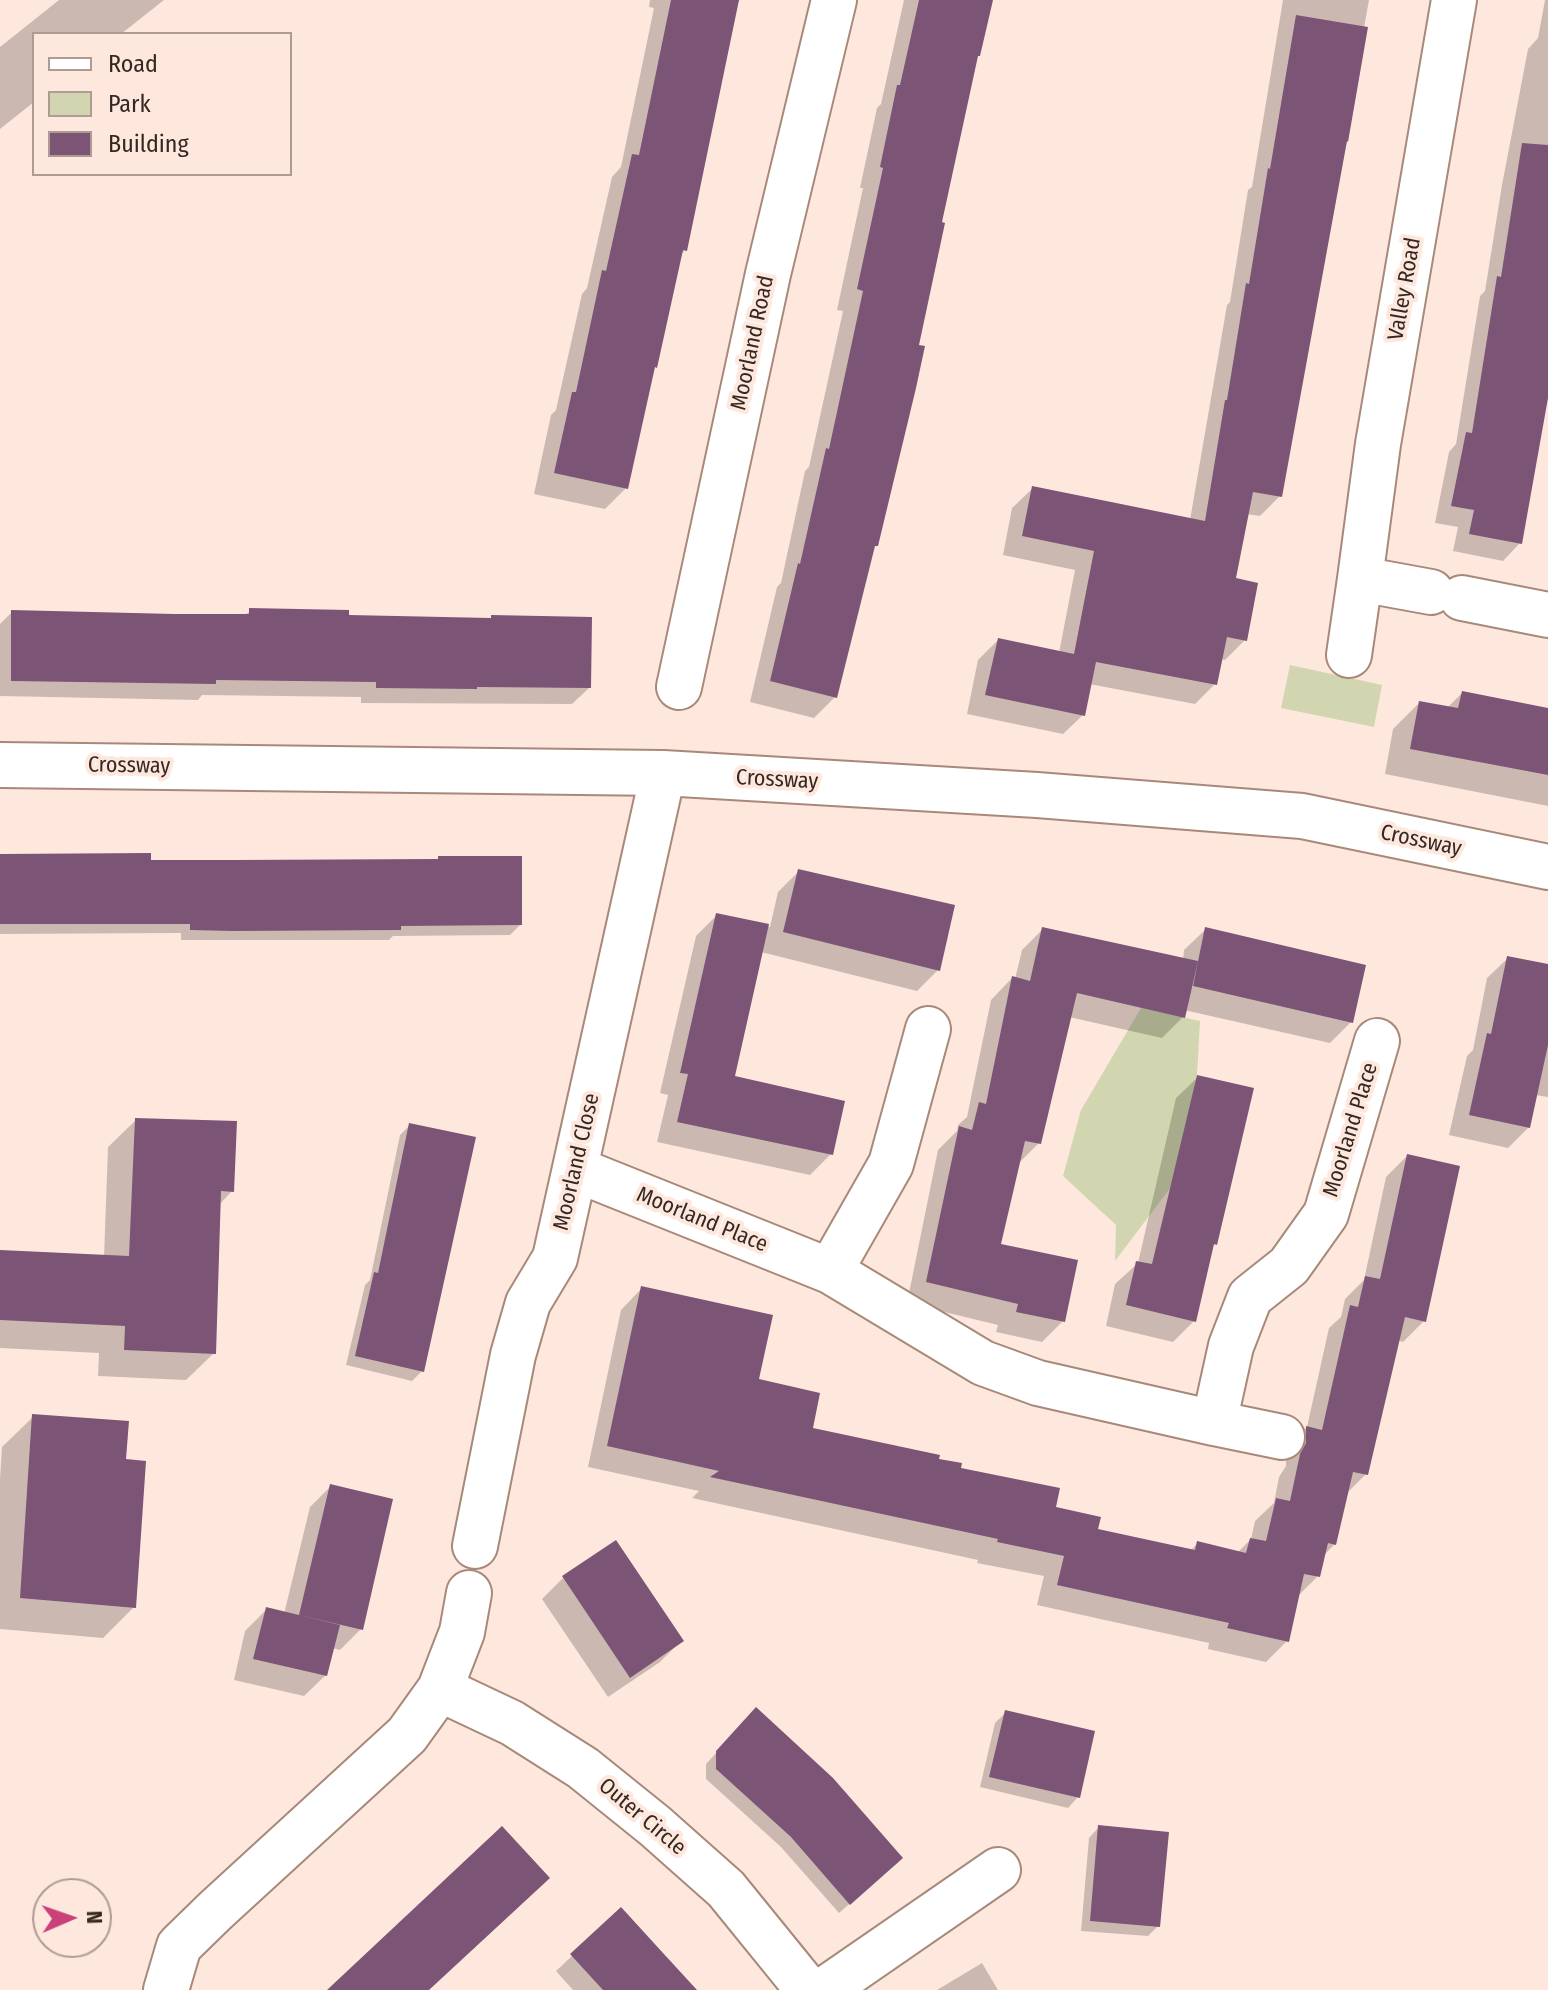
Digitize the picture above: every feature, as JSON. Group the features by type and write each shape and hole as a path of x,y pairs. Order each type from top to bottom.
{"street":[{"name":"Moorland Road","path":"679,687 768,274 834,0"},
{"name":"Valley Road","path":"1349,655 1378,444 1454,0"},
{"path":"1360,579 1548,615"},
{"name":"Crossway","path":"0,765 663,773 1037,795 1302,816 1548,867"},
{"name":"Moorland Close","path":"475,1546 513,1355 528,1303 555,1258 663,773"},
{"path":"830,1271 891,1164 928,1029"},
{"name":"Moorland Place","path":"1214,1423 1231,1346 1250,1297 1289,1266 1326,1214 1377,1041"},
{"name":"Moorland Place","path":"575,1169 830,1271 983,1363 1038,1383 1282,1437"},
{"path":"166,1990 179,1946 407,1735 440,1689 462,1632 469,1593"},
{"name":"Outer Circle","path":"440,1689 512,1723 583,1768 655,1826 726,1889 808,1990"},
{"path":"824,1990 998,1870"}],"green space":[{"path":"1290,665 1382,685 1374,727 1281,708"},
{"path":"1141,1008 1200,1021 1197,1075 1171,1187 1115,1261 1116,1225 1063,1176 1081,1110"}],"building":[{"path":"671,0 739,0 687,251 683,250 628,489 554,473 572,392 576,392 602,270 606,271 632,154 639,155"},
{"path":"919,0 993,0 942,222 945,223 919,345 925,346 916,388 837,698 770,681 826,448 829,449 863,291 857,289 883,168 880,167"},
{"path":"1296,15 1368,27 1282,497 1253,492 1236,578 1258,583 1247,641 1227,637 1217,685 1096,662 1085,716 985,695 998,638 1074,654 1094,551 1022,536 1032,486 1205,521"},
{"path":"1522,143 1548,145 1548,398 1522,544 1469,534 1474,510 1451,506 1466,432 1472,433"},
{"path":"249,608 349,610 349,615 592,617 591,688 376,688 376,682 216,680 216,684 11,681 11,610 249,614"},
{"path":"1462,691 1548,708 1548,775 1410,749 1419,701 1458,708"},
{"path":"151,853 151,860 522,856 522,925 401,926 401,930 233,931 190,930 190,924 0,924 0,854"},
{"path":"798,869 955,905 940,971 783,932"},
{"path":"716,913 769,924 735,1076 845,1101 833,1155 677,1122 688,1074 680,1073"},
{"path":"1042,927 1198,961 1185,1018 1077,993 1041,1144 1025,1141 1001,1244 1078,1260 1065,1322 1016,1312 1018,1304 926,1282 959,1126 972,1130 979,1102 986,1104 1012,976 1030,981"},
{"path":"1205,927 1366,965 1353,1023 1193,986"},
{"path":"1507,956 1548,964 1548,1045 1530,1128 1469,1115 1487,1033 1491,1034"},
{"path":"1197,1075 1254,1088 1196,1322 1126,1305 1136,1261 1152,1264"},
{"path":"135,1118 237,1121 234,1192 221,1191 216,1354 124,1350 125,1326 0,1320 0,1250 129,1256"},
{"path":"409,1123 476,1137 424,1372 355,1356 374,1272 378,1273"},
{"path":"1407,1154 1460,1166 1426,1322 1405,1317 1368,1475 1353,1472 1336,1545 1328,1543 1320,1577 1304,1574 1289,1642 1227,1628 1229,1623 1057,1585 1064,1556 710,1477 719,1471 607,1446 641,1286 773,1315 759,1379 820,1393 813,1428 940,1455 939,1459 962,1463 961,1468 1060,1488 1056,1507 1101,1517 1098,1529 1195,1550 1197,1541 1246,1553 1250,1538 1266,1541 1276,1498 1290,1501 1300,1454 1306,1443 1306,1426 1322,1430 1350,1305 1358,1307 1365,1276 1380,1279"},
{"path":"32,1414 129,1421 126,1459 146,1461 136,1608 20,1598"},
{"path":"330,1484 393,1499 363,1630 299,1615"},
{"path":"616,1540 684,1641 630,1678 562,1576"},
{"path":"266,1607 340,1625 327,1676 253,1659"},
{"path":"756,1707 833,1778 903,1858 850,1905 791,1837 716,1769 716,1751"},
{"path":"1005,1710 1095,1731 1080,1798 989,1777"},
{"path":"1098,1825 1169,1832 1160,1927 1090,1921"},
{"path":"502,1826 550,1878 429,1990 327,1990"},
{"path":"621,1907 697,1990 603,1990 570,1954"}]}
